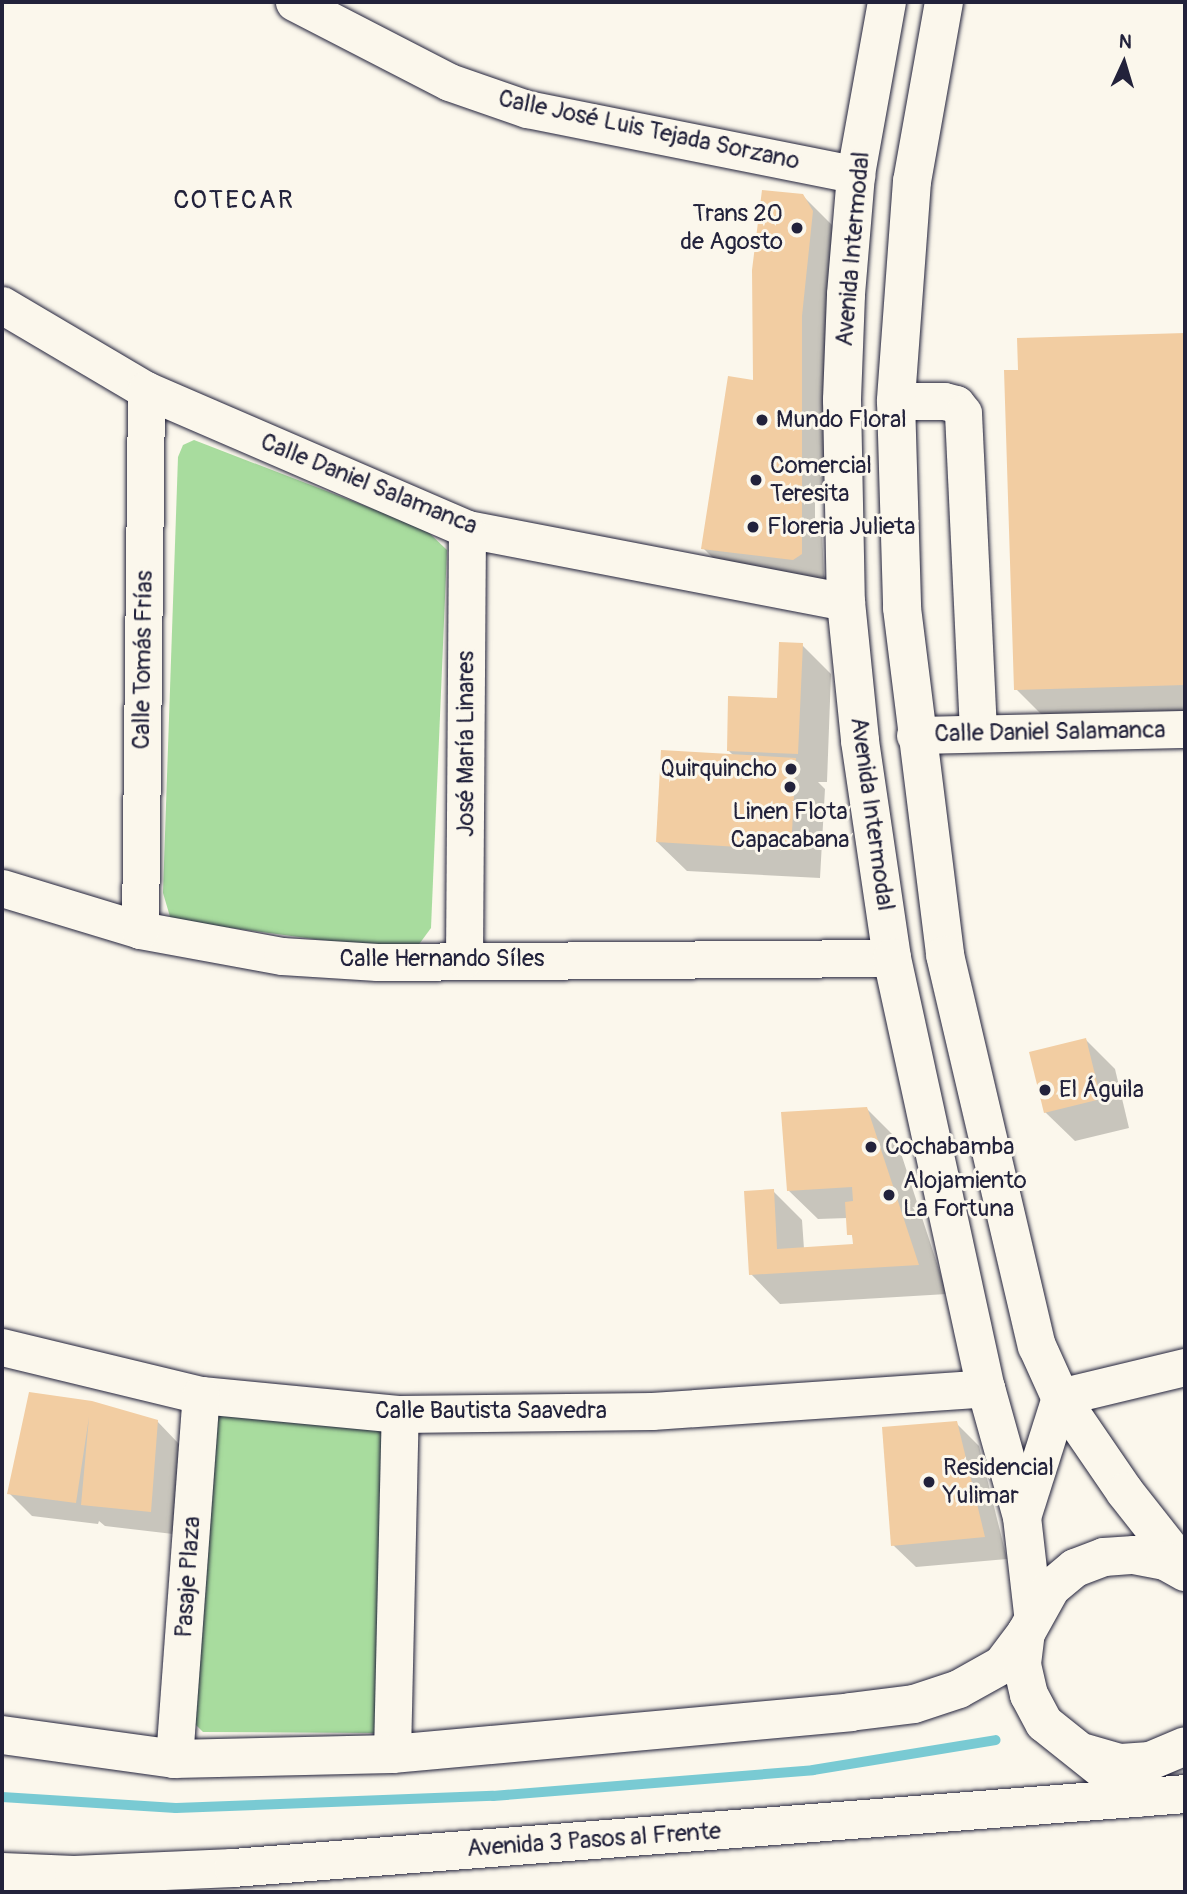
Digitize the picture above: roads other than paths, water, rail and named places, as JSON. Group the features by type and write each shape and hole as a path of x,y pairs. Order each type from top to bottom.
{"main road":[{"name":"Avenida Intermodal","path":"887,2 856,175 842,400 846,602 860,741 892,958 986,1388 1022,1517 1030,1623 1022,1664 1029,1695 1044,1723 1068,1744"},
{"path":"944,2 912,181 896,401 902,608 914,726 944,956 1037,1346 1060,1397 1125,1492 1185,1570"},
{"path":"842,400 896,401"},
{"path":"2,1735 174,1759 392,1754 914,1704 981,1678 1002,1665 1059,1581 1075,1568 1104,1557 1134,1555 1164,1561 1185,1570"},
{"path":"1068,1744 1093,1757 1121,1763 1150,1761 1185,1748"},
{"path":"1068,1744 1138,1798 1185,1748"},
{"name":"Avenida 3 Pasos al Frente","path":"2,1872 74,1875 233,1868 1185,1794"}],"street":[{"name":"Calle José Luis Tejada Sorzano","path":"294,2 449,82 527,109 856,175"},
{"name":"Calle Daniel Salamanca","path":"2,304 146,390 467,529 846,602"},
{"name":"Calle Tomás Frías","path":"140,930 146,390"},
{"path":"896,401 944,401 956,404 963,413 977,724"},
{"name":"José María Linares","path":"464,959 467,529"},
{"name":"Calle Daniel Salamanca","path":"914,726 977,724 1185,729"},
{"name":"Calle Hernando Síles","path":"2,888 140,930 282,956 377,962 464,959 892,958"},
{"name":"Calle Bautista Saavedra","path":"2,1347 201,1395 400,1414 652,1411 986,1388"},
{"path":"1022,1517 1060,1397 1185,1367"},
{"name":"Pasaje Plaza","path":"174,1759 201,1395"},
{"path":"392,1754 400,1414"}],"waterway":[{"path":"2,1797 176,1808 493,1796 813,1770 996,1740"}],"place":[{"name":"Trans 20 de Agosto","path":"797,228"},
{"name":"Mundo Floral","path":"762,420"},
{"name":"Comercial Teresita","path":"756,480"},
{"name":"Floreria Julieta","path":"753,527"},
{"name":"Quirquincho","path":"791,769"},
{"name":"Linen Flota Capacabana","path":"790,787"},
{"name":"El Águila","path":"1045,1090"},
{"name":"Cochabamba","path":"871,1147"},
{"name":"Alojamiento La Fortuna","path":"889,1195"},
{"name":"Residencial Yulimar","path":"929,1482"}],"district":[{"name":"COTECAR","path":"234,201"}]}
